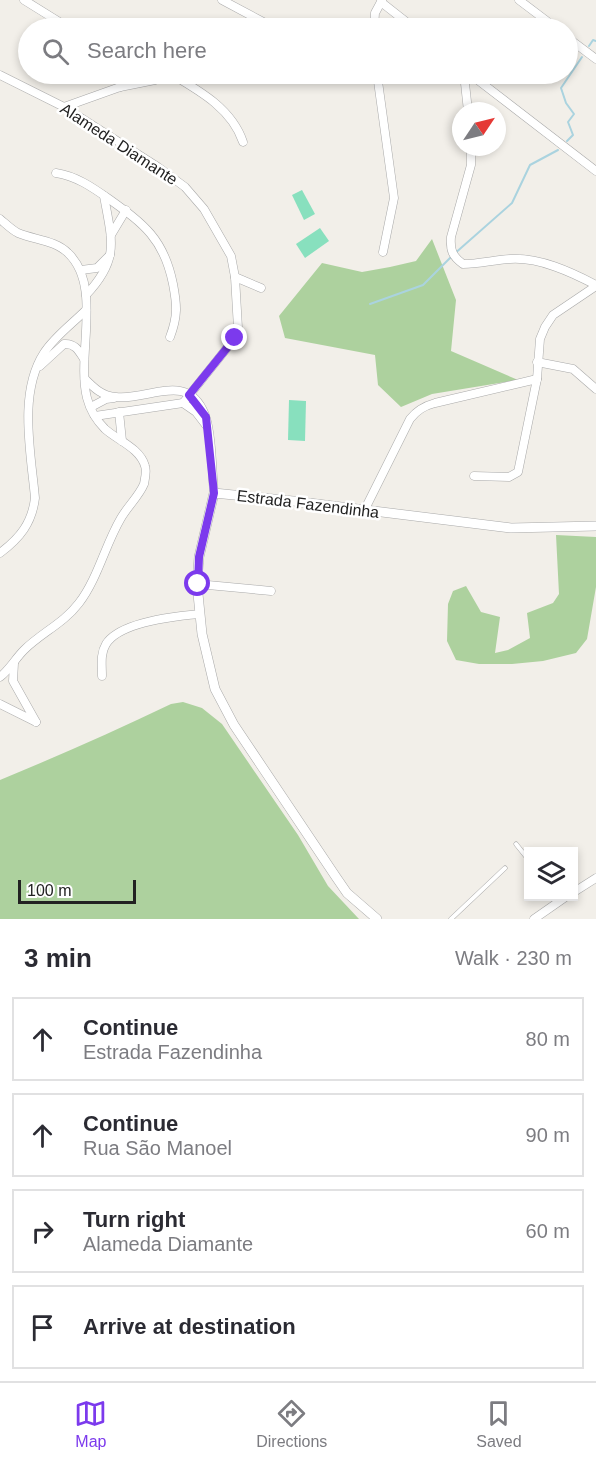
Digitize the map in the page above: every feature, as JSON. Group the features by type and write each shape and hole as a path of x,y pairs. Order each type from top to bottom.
{"street":[{"path":"24,0 53,18"},
{"path":"222,0 256,18"},
{"path":"519,0 543,18"},
{"path":"375,18 381,1 402,18"},
{"path":"578,46 596,59"},
{"name":"Alameda Diamante","path":"0,75 64,107 158,167 185,188 204,209 226,247 231,256 235,277 238,328 235,338 183,403"},
{"path":"120,87 123,84"},
{"path":"64,107 135,84"},
{"path":"188,84 230,116 243,142"},
{"path":"378,84 394,198 383,252"},
{"path":"465,84 467,102"},
{"path":"483,84 596,171"},
{"path":"471,156 471,165 451,237 450,247 454,257 463,264 513,259 532,261 557,268 596,286"},
{"path":"56,173 78,179 126,210 161,246 169,266 177,306 175,324 170,337"},
{"path":"86,295 106,271 111,254 111,235 104,196"},
{"path":"111,235 126,210"},
{"path":"0,219 16,232"},
{"path":"0,228 56,245 67,252 81,270 86,295 84,359 87,398 95,416 105,429 134,451 145,466 146,476 143,486 122,516 91,583 78,604 63,620 24,649 0,677"},
{"path":"81,270 97,268 111,254"},
{"path":"235,277 261,288"},
{"path":"474,476 509,477 518,472 537,379 540,339 545,327 554,315 596,286"},
{"path":"0,553 20,536 33,512 35,498 28,399 35,371 42,355 50,345 86,310"},
{"path":"35,371 64,344 75,347 84,359"},
{"path":"537,362 573,369 596,389"},
{"path":"85,379 95,390 115,398"},
{"path":"365,509 415,412 435,403 537,379"},
{"path":"170,390 171,404"},
{"path":"91,407 106,399 170,390 182,391 189,395 203,412 208,429 214,493"},
{"path":"122,441 127,397"},
{"path":"95,416 183,403 196,412 208,429"},
{"name":"Estrada Fazendinha","path":"377,919 347,893 234,725 215,689 207,660 198,584 199,557 214,493 365,509 502,528 596,526"},
{"path":"198,584 271,591"},
{"path":"102,676 102,654 107,642 117,633 128,628 177,616 200,614"},
{"path":"0,704 36,722 12,681 15,662"},
{"path":"578,889 596,878"},
{"path":"534,919 555,901"}],"lane":[{"path":"516,844 524,854"},
{"path":"451,919 505,868"}],"green space":[{"path":"302,190 315,214 304,220 292,195"},
{"path":"320,228 329,241 305,258 296,244"},
{"path":"432,239 456,300 451,351 518,380 432,394 401,407 378,385 375,355 285,338 279,316 322,263 362,272 390,267 416,261"},
{"path":"289,400 306,401 305,441 288,440"},
{"path":"556,535 596,537 596,587 587,639 576,653 543,661 512,664 479,664 456,660 447,641 448,604 453,591 466,586 481,612 500,617 495,653 508,650 530,638 527,613 553,603 559,594"},
{"path":"183,702 202,708 222,724 298,835 328,886 359,919 0,919 0,780 171,704"}],"waterway":[{"path":"589,46 593,40 596,41"},
{"path":"578,63 582,57"},
{"path":"564,84 561,88 566,103 574,114 568,122 573,135 567,141"},
{"path":"370,304 423,285 512,203 530,165 558,150"}],"route":[{"path":"198,584 199,557 214,493 206,417 189,395 235,338"}]}
